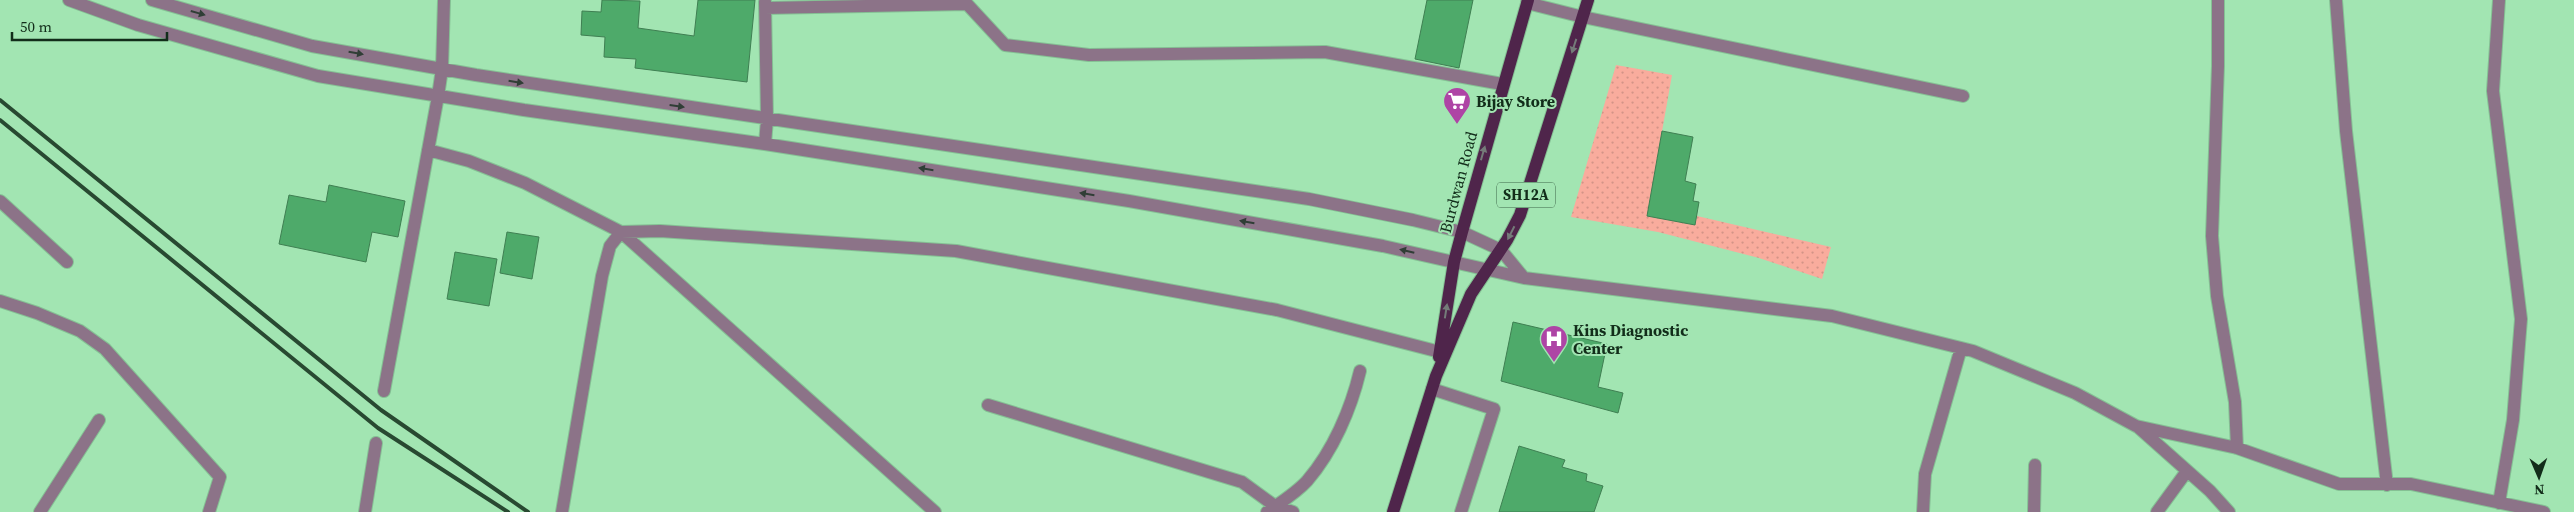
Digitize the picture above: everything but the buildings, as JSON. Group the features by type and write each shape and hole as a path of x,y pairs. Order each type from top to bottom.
{"main road":[{"name":"Burdwan Road","path":"1393,512 1436,376 1471,294 1489,270 1520,215 1588,0"},
{"name":"Burdwan Road","path":"1436,376 1454,262 1502,84 1528,2"}],"street":[{"path":"69,0 138,25 318,76 1129,201 1383,246 1524,278 1691,297 1832,316 1961,348 2075,393 2136,426 2187,471 2229,512"},
{"path":"152,0 312,46 442,69 767,119 1309,198 1462,232 1501,250 1524,278"},
{"path":"384,391 438,96 442,69 444,0"},
{"path":"2218,0 2218,66 2212,236 2216,296 2235,402 2237,448"},
{"path":"2336,0 2346,132 2388,485"},
{"path":"2498,503 2513,420 2521,319 2493,91 2499,0"},
{"path":"1528,2 1583,17 1963,96"},
{"path":"765,144 767,119 765,4 967,4 1006,45 1089,56 1325,52 1502,84"},
{"path":"428,150 469,161 525,183 621,232 935,512"},
{"path":"0,201 67,262"},
{"path":"621,232 660,231 956,251 1277,310 1440,352"},
{"path":"562,512 602,276 610,246 621,232"},
{"path":"0,301 80,330 104,349 220,477 209,512"},
{"path":"1923,512 1925,474 1961,348"},
{"path":"1271,509 1306,482 1325,456 1353,399 1360,371"},
{"path":"1432,389 1494,408 1461,512"},
{"path":"988,405 1242,482 1271,509 1293,512"},
{"path":"40,512 99,420"},
{"path":"2136,426 2237,448 2339,484 2411,484 2544,512"},
{"path":"365,512 376,443"},
{"path":"2034,465 2034,512"},
{"path":"2157,512 2187,471"}],"shaded area":[{"path":"1616,65 1672,75 1647,216 1695,225 1697,216 1831,247 1822,279 1759,258 1658,232 1571,217"}],"railway":[{"path":"0,100 381,410 528,512"},
{"path":"0,120 378,428 508,512"}],"place":[{"name":"Bijay Store","path":"1457,125"},
{"name":"Kins Diagnostic Center","path":"1554,363"}]}
